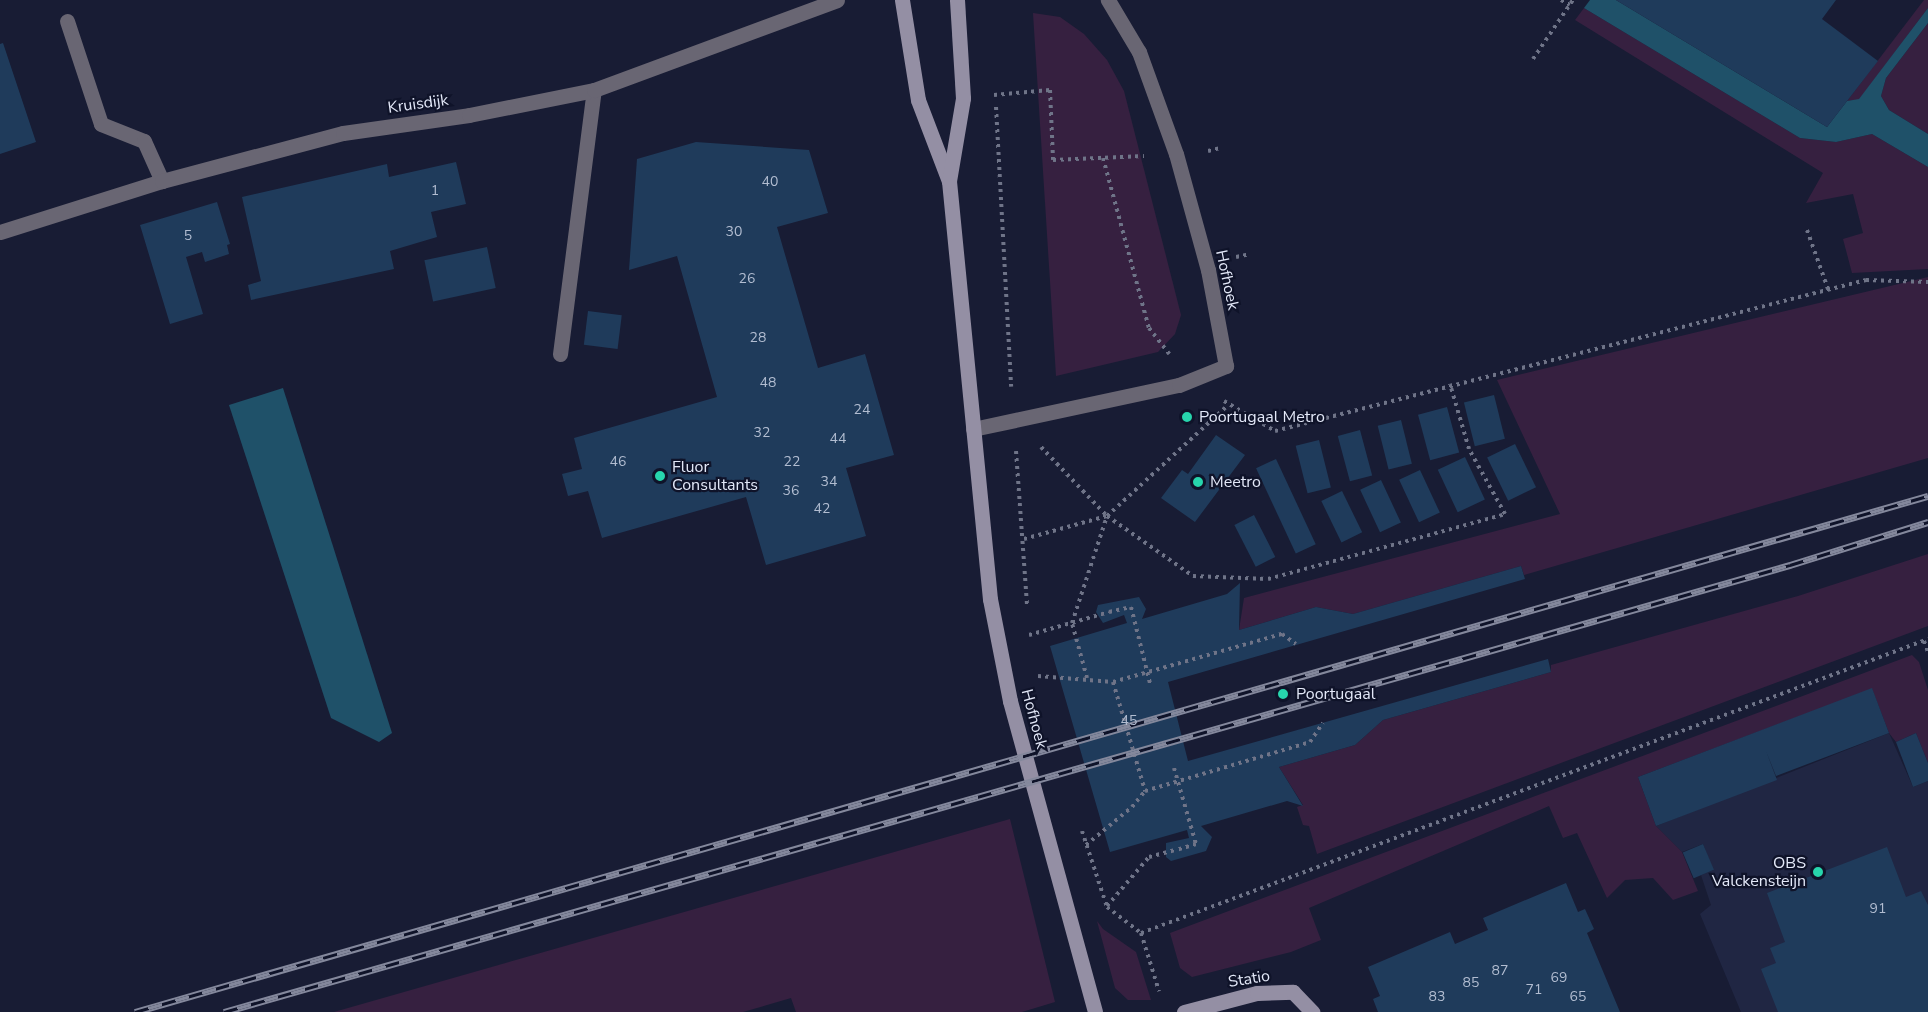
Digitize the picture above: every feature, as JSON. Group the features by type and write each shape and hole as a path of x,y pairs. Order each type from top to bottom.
{"street":[{"name":"Kruisdijk","path":"0,232 162,180 342,133 469,116 594,90 837,0"},
{"name":"Hofhoek","path":"902,0 918,100 950,181"},
{"name":"Hofhoek","path":"957,0 963,98 950,181 990,599 1010,701 1095,1012"},
{"name":"Hofhoek","path":"973,429 1014,418 1179,385 1226,366 1209,270 1176,154 1139,52 1108,0"},
{"path":"67,21 101,124 144,141 162,180"},
{"path":"560,354 594,90"},
{"name":"Statio","path":"1184,1012 1257,993 1293,992 1312,1012"}],"path":[{"path":"1561,0 1570,5"},
{"path":"1533,59 1573,0"},
{"path":"995,86 1027,611"},
{"path":"963,98 1050,90 1053,160 1176,154 1220,148"},
{"path":"1103,158 1149,328 1174,361 1200,377 1228,405 1275,431 1450,384 1866,280 1928,282"},
{"path":"1807,230 1828,289"},
{"path":"1014,418 1107,516 1193,576 1268,579 1505,514 1470,449 1450,384"},
{"path":"1024,539 1107,516 1228,405"},
{"path":"1087,678 1072,623 1107,516"},
{"path":"1028,635 1131,607 1151,687"},
{"path":"1027,623 1029,644"},
{"path":"1038,675 1113,682 1282,634 1296,645"},
{"path":"1141,933 1926,640 1928,652"},
{"name":"Hofhoek","path":"1035,665 1041,687"},
{"path":"1113,682 1145,790"},
{"path":"1086,845 1132,807 1145,790 1310,742 1323,723"},
{"path":"1107,907 1149,857 1196,844 1173,768"},
{"path":"1080,822 1107,907 1141,933 1162,1001"}],"shaded area":[{"path":"1590,0 1616,0 1827,127 1847,101 1859,99 1928,8 1928,23 1886,78 1881,96 1889,110 1928,134 1928,167 1872,134 1836,142 1800,138 1584,8"},
{"path":"1924,0 1928,0 1928,8 1859,100 1847,101"},
{"path":"1584,8 1800,138 1836,142 1872,134 1928,167 1928,269 1852,273 1843,239 1863,233 1853,194 1806,203 1823,173 1575,20"},
{"path":"1033,13 1060,17 1084,34 1107,60 1124,91 1181,315 1175,334 1158,352 1056,376"},
{"path":"1928,23 1928,134 1889,110 1881,96 1886,78"},
{"path":"1928,277 1928,458 1524,575 1521,566 1353,614 1316,607 1239,630 1244,598 1560,514 1497,380"},
{"path":"283,388 392,733 379,742 331,718 229,405"},
{"path":"1928,554 1928,626 1317,854 1309,826 1303,825 1297,807 1303,805 1279,767 1355,745 1383,720 1551,672 1551,665 1798,596"},
{"path":"1912,655 1919,662 1928,690 1928,763 1916,733 1896,742 1889,733 1872,689 1638,777 1656,826 1682,852 1698,891 1673,900 1653,878 1625,880 1607,898 1577,833 1563,838 1549,806 1309,908 1321,940 1291,952 1192,977 1180,968 1170,933"},
{"name":"OBS Valckensteijn","path":"1889,733 1913,787 1928,781 1928,1012 1741,1012 1700,914 1711,905 1701,875 1713,870 1703,844 1682,852 1656,826"},
{"path":"1010,819 1055,1002 1022,1012 796,1012 791,998 743,1012 334,1012"},
{"path":"1097,921 1103,929 1136,952 1151,1000 1128,1000 1115,988"}],"building":[{"path":"1616,0 1836,0 1822,19 1878,61 1827,127"},
{"path":"3,43 36,142 0,154 0,44"},
{"path":"696,142 809,150 828,213 777,227 818,368 865,354 894,455 846,468 866,536 766,565 746,497 602,538 588,491 568,496 562,474 582,469 574,438 717,397 677,256 629,270 637,159"},
{"path":"456,162 466,204 431,212 437,237 390,251 394,269 251,300 248,285 261,281 242,197 387,164 389,177"},
{"path":"217,202 230,244 227,245 229,254 205,262 202,252 186,257 203,314 170,324 140,225"},
{"path":"487,247 496,288 433,301 424,260"},
{"path":"588,311 622,315 618,349 584,345"},
{"path":"1494,395 1505,439 1475,446 1464,402"},
{"path":"1447,407 1459,452 1430,460 1418,415"},
{"path":"1401,420 1412,464 1389,469 1378,426"},
{"path":"1360,430 1372,475 1350,481 1338,436"},
{"path":"1216,435 1245,455 1195,522 1161,498 1182,470 1188,474"},
{"path":"1319,440 1331,488 1308,493 1296,446"},
{"path":"1515,444 1536,487 1508,501 1487,458"},
{"path":"1465,457 1485,500 1458,512 1438,470"},
{"path":"1276,459 1316,544 1296,553 1256,468"},
{"path":"1420,470 1440,513 1419,522 1399,480"},
{"path":"1381,480 1401,523 1380,532 1360,490"},
{"path":"1342,491 1362,532 1341,542 1321,501"},
{"path":"1254,515 1275,557 1256,567 1234,525"},
{"path":"1521,566 1525,579 1168,682 1188,761 1548,659 1551,672 1383,720 1355,745 1279,767 1303,806 1287,801 1201,826 1212,837 1206,851 1171,861 1166,857 1166,843 1189,838 1187,830 1110,852 1050,646 1127,623 1124,615 1103,623 1096,612 1098,605 1139,597 1146,609 1142,619 1227,594 1240,583 1239,630 1316,607 1353,614"},
{"path":"1872,688 1889,733 1776,776 1766,751 1777,780 1656,826 1638,777"},
{"path":"1916,733 1928,763 1928,781 1913,787 1896,742"},
{"path":"1703,844 1714,870 1694,878 1683,853"},
{"path":"1887,847 1906,897 1921,891 1928,905 1928,1012 1778,1012 1761,969 1776,963 1770,948 1785,942 1767,893"},
{"path":"1566,883 1578,912 1585,909 1594,929 1587,933 1620,1012 1378,1012 1373,999 1380,996 1368,967 1450,932 1455,944 1488,930 1483,918"}],"railway":[{"path":"135,1012 1928,496"},
{"path":"224,1012 1790,565 1928,522"}],"place":[{"name":"Poortugaal Metro","path":"1187,417"},
{"name":"Fluor Consultants","path":"660,476"},
{"name":"Meetro","path":"1198,482"},
{"name":"Poortugaal","path":"1283,694"},
{"name":"OBS Valckensteijn","path":"1818,872"}]}
